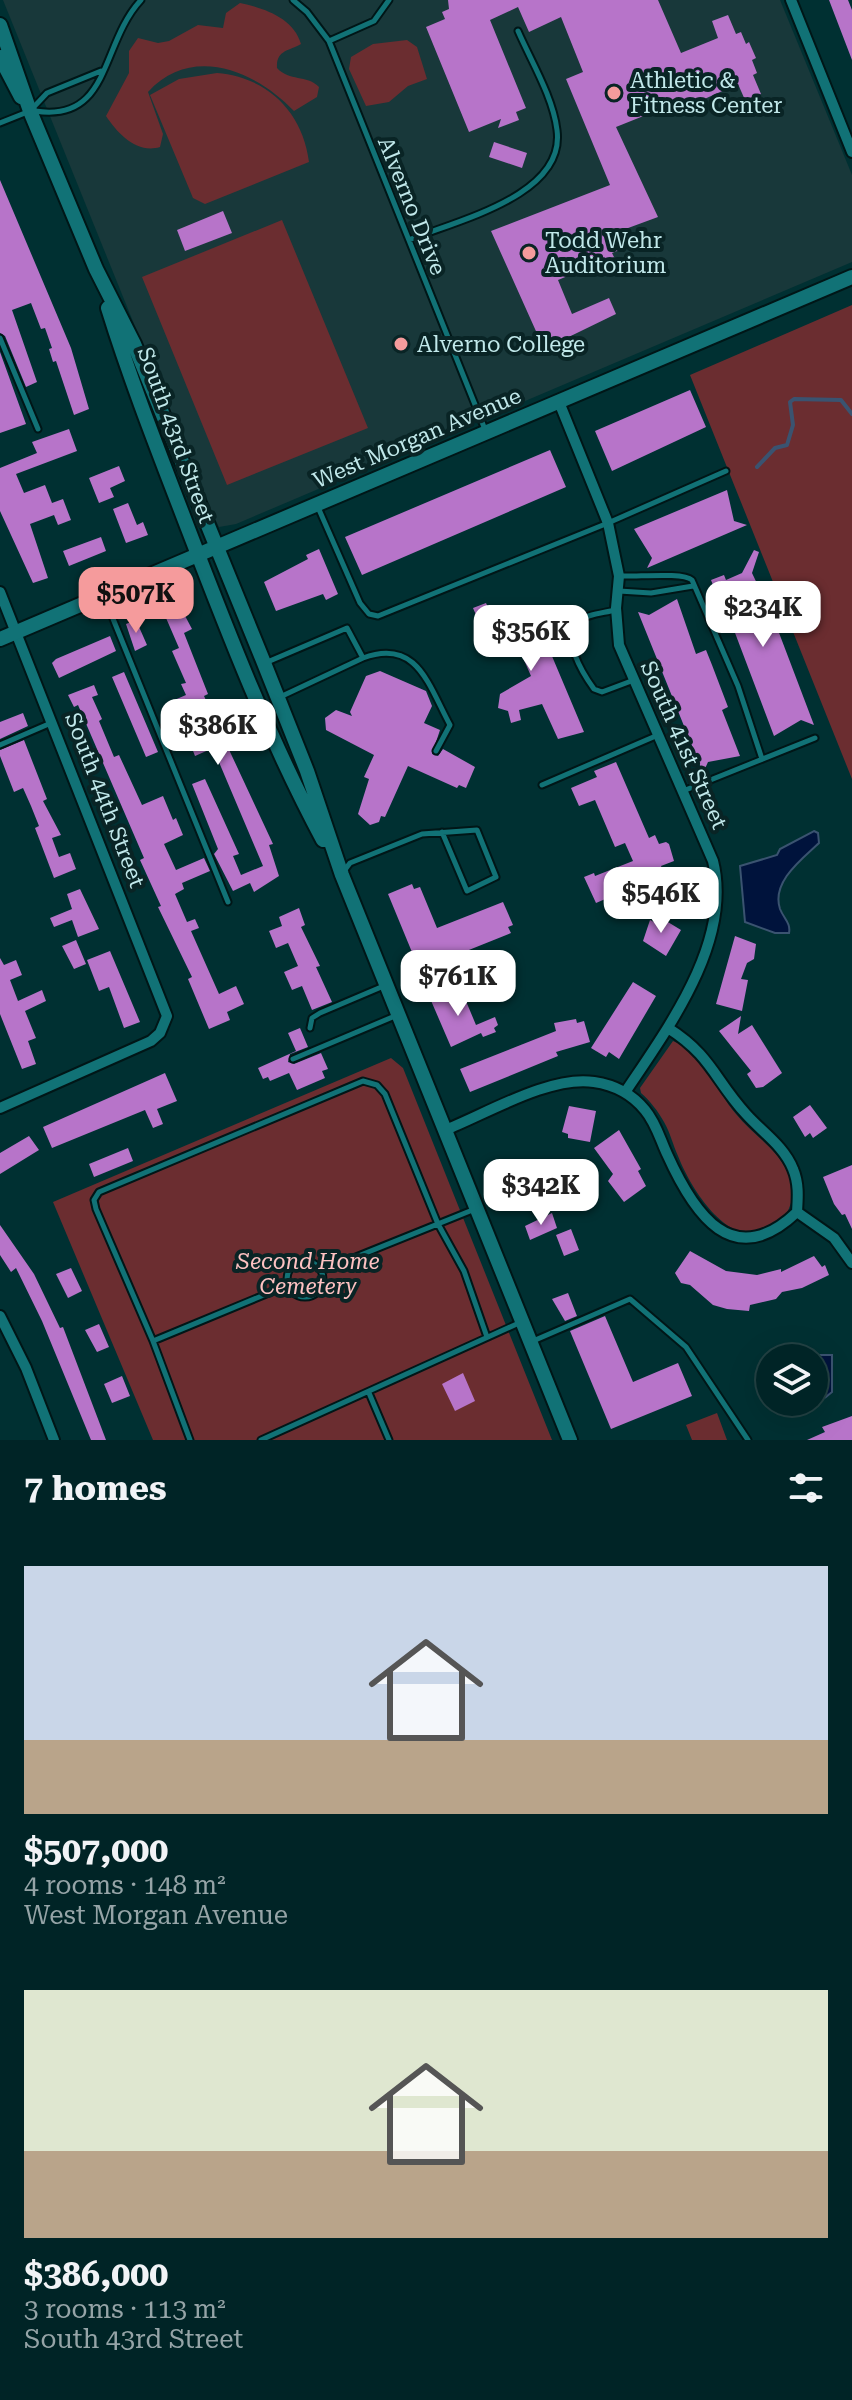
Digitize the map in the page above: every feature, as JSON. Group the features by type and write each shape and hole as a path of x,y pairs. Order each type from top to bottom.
{"main road":[{"name":"South 43rd Street","path":"0,25 30,111 96,269 134,344 252,633 342,875 570,1440"},
{"name":"South 43rd Street","path":"0,57 30,111"},
{"name":"South 43rd Street","path":"96,269 133,389 230,642 296,791 342,875"},
{"name":"West Morgan Avenue","path":"0,639 852,277"},
{"path":"230,642 252,633"}],"street":[{"path":"791,0 852,152"},
{"name":"South 41st Street","path":"559,402 608,523 619,576 616,610 619,645 713,861 719,904 692,983 668,1028 626,1091"},
{"name":"South 44th Street","path":"0,592 166,1007 166,1024 151,1041 1,1103"},
{"path":"445,1130 555,1085 574,1081 595,1082 626,1091 654,1122 682,1184 710,1224 733,1237 758,1238 770,1234 797,1212 798,1183 779,1145 729,1095 710,1062 692,1043 668,1028"},
{"path":"797,1212 834,1238 852,1263"},
{"path":"0,1316 26,1368 54,1440"}],"lane":[{"path":"30,111 56,115 83,104 100,83 102,70 122,24 141,0"},
{"name":"Alverno Drive","path":"293,0 307,12 329,41 486,433"},
{"path":"329,41 374,21 389,0"},
{"path":"409,240 532,188 551,161 557,131 518,31"},
{"path":"0,123 30,111 47,93 102,70"},
{"path":"0,338 38,429"},
{"path":"317,505 360,603 369,614 378,616 608,523 726,471"},
{"path":"619,576 656,578 678,573 687,576 738,686 762,759"},
{"path":"618,591 651,593 693,586"},
{"path":"103,594 228,902"},
{"path":"616,610 580,619 572,628 571,642 594,689 602,692 634,680"},
{"path":"264,663 347,628 363,658"},
{"path":"278,698 363,658 394,651 406,656 416,667 450,725 436,751"},
{"path":"0,745 53,722"},
{"path":"542,785 658,735"},
{"path":"683,791 815,738"},
{"path":"342,875 350,863 422,834 442,832 477,830 496,877 467,891 442,832"},
{"path":"310,1028 312,1018 320,1013 386,985"},
{"path":"293,1059 398,1015"},
{"path":"190,1440 153,1341 94,1200 99,1192 352,1083 363,1081 377,1085 385,1094 438,1224 464,1271 487,1337"},
{"path":"321,1271 476,1208"},
{"path":"301,1261 313,1263 321,1271 320,1288 311,1295 300,1296 288,1285 287,1273 301,1261"},
{"path":"153,1341 288,1285"},
{"path":"530,1342 630,1299 686,1347 748,1440"},
{"path":"261,1440 522,1322"},
{"path":"369,1393 389,1440"}],"shaded area":[{"name":"Alverno College","path":"3,0 780,0 852,175 852,262 236,524 219,527 204,497"}],"green space":[{"path":"240,3 268,11 292,27 301,44 281,54 277,68 287,75 314,83 319,87 317,97 294,111 261,84 243,75 204,66 184,69 165,77 148,92 163,134 160,147 144,148 122,136 106,116 129,73 129,51 138,38 158,43 169,41 198,25 223,28 226,13"},
{"path":"407,40 417,47 427,79 408,86 389,102 366,106 349,69 351,57 373,44"},
{"path":"217,73 252,82 280,100 299,128 309,162 205,204 193,198 150,95 179,79"},
{"path":"282,220 368,428 227,485 142,277"},
{"path":"852,305 852,779 690,375"},
{"path":"673,1041 684,1046 701,1063 736,1114 771,1149 788,1173 792,1194 789,1209 780,1221 764,1232 743,1233 730,1227 708,1207 683,1168 662,1118 641,1093 640,1088"},
{"name":"Second Home Cemetery","path":"391,1058 403,1068 552,1440 153,1440 53,1202"},
{"path":"717,1413 727,1440 692,1440 686,1425"}],"water":[{"path":"814,831 818,833 819,843 790,872 780,890 780,909 789,933 775,933 745,922 740,866 777,855 780,849"},
{"path":"828,1355 832,1355 832,1392 828,1395"}],"building":[{"path":"448,0 658,0 681,53 718,38 712,21 728,15 736,34 741,32 756,58 752,60 757,73 753,75 761,94 745,100 738,84 664,117 661,109 616,127 658,217 620,231 627,247 612,253 614,257 558,280 572,314 609,298 616,314 544,349 491,231 610,185 566,79 583,72 561,17 529,32 518,7 490,20 526,108 516,112 519,120 498,128 501,119 469,132 426,27 445,19 442,12 449,9"},
{"path":"829,0 848,0 852,10 852,60"},
{"path":"494,142 527,153 522,168 489,157"},
{"path":"0,180 71,348 89,409 74,415 56,361 53,362 45,328 41,329 31,303 12,310 37,382 26,387 5,336 0,333"},
{"path":"223,211 232,233 185,251 177,230"},
{"path":"0,352 26,424 0,433"},
{"path":"690,390 706,427 612,471 595,431"},
{"path":"69,429 77,451 16,474 24,493 45,485 52,503 63,499 71,520 58,525 54,515 30,524 48,578 33,583 0,511 0,468 37,453 32,442"},
{"path":"550,450 566,487 362,575 345,537"},
{"path":"119,466 125,481 110,488 114,497 99,503 89,478"},
{"path":"727,490 734,521 747,525 647,568 652,558 634,529"},
{"path":"128,503 137,525 143,522 148,535 126,543 113,509"},
{"path":"101,537 106,551 69,566 63,551"},
{"path":"319,549 338,594 326,600 323,594 276,611 264,582 308,559 306,555"},
{"path":"754,550 759,552 752,573 773,617 814,725 801,720 774,736 729,617 726,618 711,580 724,575 726,580 742,573"},
{"path":"175,597 192,629 184,633 208,694 204,696 273,844 269,845 279,876 254,892 250,883 233,891 214,854 218,849 192,784 205,779 239,854 233,856 241,875 263,866 213,748 195,756 190,743 209,736 200,715 186,722 183,717 180,718 172,701 186,695 181,684 186,683 172,651 179,648 160,604"},
{"path":"677,599 696,654 706,650 728,707 722,710 740,756 708,762 703,773 638,612 649,615"},
{"path":"486,603 496,626 525,614 530,626 538,623 584,732 558,739 542,704 519,710 521,720 511,723 508,711 498,708 500,694 531,676 517,644 493,655 473,608"},
{"path":"136,620 147,645 135,651 126,624"},
{"path":"110,636 116,651 59,678 52,663 56,659"},
{"path":"380,671 426,691 432,706 424,723 440,730 432,754 438,756 443,749 475,767 466,788 459,785 457,788 408,766 385,817 381,816 379,822 370,825 358,814 369,779 364,777 374,755 326,730 325,718 336,710 352,716 350,712 366,676"},
{"path":"124,672 158,752 146,757 112,677"},
{"path":"94,685 98,695 92,697 102,719 99,721 114,757 119,755 142,805 163,796 173,820 176,818 183,835 164,844 176,870 204,858 210,871 182,883 184,889 175,894 187,922 195,919 199,928 191,931 219,994 236,986 244,1004 227,1012 230,1020 209,1029 188,979 192,977 158,907 161,906 140,860 144,858 78,705 74,707 68,695"},
{"path":"23,713 28,726 0,739 0,722"},
{"path":"24,740 47,799 43,801 61,835 52,838 59,857 70,853 76,869 54,878 35,828 39,826 31,806 23,788 14,792 0,756 0,750"},
{"path":"616,762 649,838 655,835 659,844 669,844 674,861 661,866 664,874 596,903 584,877 594,873 595,876 633,861 625,843 615,847 595,800 579,806 571,788 597,777 594,771"},
{"path":"412,884 414,889 420,887 437,928 503,902 513,925 508,927 511,933 429,966 424,953 414,957 388,894"},
{"path":"80,889 99,929 78,937 72,920 54,927 50,918 72,909 67,894"},
{"path":"299,908 305,925 301,927 320,966 316,967 332,1002 312,1010 302,986 292,990 284,972 298,966 288,943 276,948 269,931 282,926 279,917"},
{"path":"658,916 681,930 666,956 643,941 650,920 654,922"},
{"path":"735,936 756,944 754,959 747,963 741,979 748,980 742,1011 716,1004"},
{"path":"76,940 86,964 74,969 62,946"},
{"path":"110,951 140,1022 124,1028 109,987 99,991 87,960"},
{"path":"0,958 4,965 16,960 22,975 10,980 18,1001 42,990 46,1001 25,1011 36,1038 28,1041 36,1064 22,1069 0,1014"},
{"path":"633,982 656,996 619,1059 609,1052 606,1057 591,1048"},
{"path":"439,984 447,1001 463,994 476,1025 495,1017 498,1025 494,1028 496,1032 483,1037 481,1033 451,1047 426,989"},
{"path":"741,1016 738,1034 752,1025 782,1073 763,1087 756,1088 747,1074 751,1071 719,1031"},
{"path":"576,1019 577,1023 584,1021 590,1042 556,1052 558,1056 470,1092 460,1069 556,1031 554,1023"},
{"path":"300,1028 308,1047 290,1054 288,1062 294,1064 321,1053 328,1069 322,1071 325,1078 297,1090 289,1073 270,1081 268,1077 263,1079 258,1068 296,1051 288,1033"},
{"path":"165,1073 177,1101 157,1109 163,1124 153,1128 145,1110 52,1148 43,1127"},
{"path":"810,1105 827,1128 813,1138 810,1133 805,1137 793,1117"},
{"path":"569,1106 596,1111 590,1142 568,1138 568,1134 562,1132"},
{"path":"619,1130 641,1169 638,1171 646,1186 624,1202 608,1181 613,1174 594,1148"},
{"path":"29,1136 39,1150 0,1174 0,1153"},
{"path":"128,1148 133,1161 94,1177 89,1164"},
{"path":"852,1165 852,1229 845,1214 842,1215 834,1204 823,1177"},
{"path":"525,1168 534,1186 528,1189 531,1196 520,1202 509,1177"},
{"path":"582,1188 587,1201 565,1210 560,1197"},
{"path":"552,1213 557,1228 530,1240 525,1226"},
{"path":"0,1225 34,1274 60,1328 63,1327 106,1440 91,1440 42,1321 16,1268 11,1272 0,1255"},
{"path":"571,1229 579,1250 564,1256 556,1235"},
{"path":"690,1251 726,1271 757,1275 781,1269 781,1272 814,1256 822,1267 825,1265 829,1275 802,1288 782,1292 776,1299 750,1305 749,1311 727,1309 713,1305 690,1285 681,1283 675,1273"},
{"path":"71,1268 82,1291 68,1298 56,1274"},
{"path":"568,1293 577,1316 565,1321 552,1299"},
{"path":"605,1316 633,1382 678,1363 692,1396 611,1429 570,1331"},
{"path":"99,1324 109,1347 97,1352 85,1330"},
{"path":"463,1373 475,1401 455,1411 442,1384"},
{"path":"122,1376 130,1396 112,1403 104,1384"},
{"path":"852,1416 852,1440 807,1440 825,1432 822,1427"}],"waterway":[{"path":"757,467 775,448 787,445 793,425 790,402 794,399 841,400 852,414"}],"place":[{"name":"Athletic & Fitness Center","path":"614,93"},
{"name":"Todd Wehr Auditorium","path":"529,253"},
{"name":"Alverno College","path":"401,344"}]}
